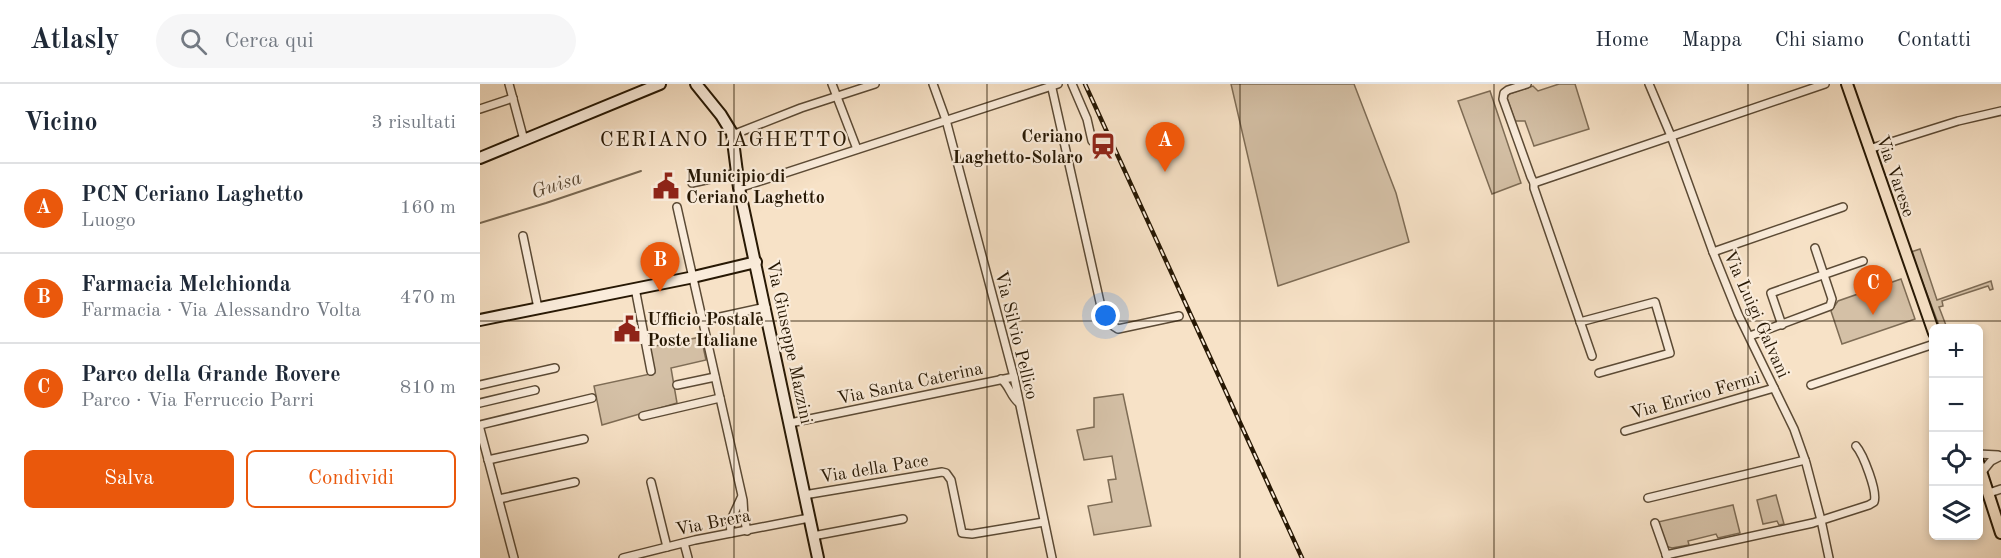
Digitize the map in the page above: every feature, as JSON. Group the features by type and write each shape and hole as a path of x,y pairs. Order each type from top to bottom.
{"main road":[{"name":"Via Varese","path":"1847,84 1932,324"},
{"path":"1983,476 2001,533"}],"street":[{"path":"509,84 524,140"},
{"path":"480,158 648,86 660,84"},
{"path":"696,84 735,134 801,108 875,84"},
{"path":"832,84 857,149"},
{"name":"Via Silvio Pellico","path":"933,84 946,120 1014,377 1052,558"},
{"path":"1072,84 1087,119 1092,141"},
{"path":"1527,84 1508,90 1504,93 1503,99 1534,183 1592,356"},
{"name":"Via Luigi Galvani","path":"1649,84 1738,314 1794,429 1805,460 1829,558"},
{"path":"1534,183 1825,84"},
{"path":"740,188 1053,85 1104,320 1118,329 1179,316"},
{"path":"480,109 513,98"},
{"path":"1869,149 1958,121 2001,111"},
{"path":"1987,114 2001,117"},
{"name":"Via Giuseppe Mazzini","path":"732,133 740,188 818,558"},
{"path":"692,183 737,172"},
{"path":"677,207 742,495 747,531"},
{"path":"1713,252 1843,207"},
{"path":"523,236 538,308"},
{"path":"1750,336 1830,306 1832,302 1815,248"},
{"path":"1782,325 1771,293 1863,261"},
{"path":"480,320 694,277 756,262"},
{"path":"635,288 651,371"},
{"path":"1580,322 1655,302 1670,353 1599,373"},
{"path":"702,321 766,307"},
{"path":"1811,385 1929,346"},
{"path":"480,385 555,368"},
{"path":"677,385 715,377"},
{"name":"Via Santa Caterina","path":"790,423 1014,377"},
{"name":"Via Santa Caterina","path":"1001,379 1019,403"},
{"name":"Via Enrico Fermi","path":"1625,431 1774,388"},
{"path":"480,403 536,390"},
{"path":"514,558 480,427 592,398"},
{"path":"643,416 720,398"},
{"path":"488,460 584,439"},
{"path":"1655,523 1666,556 1821,520 1869,505 1876,498 1862,454 1856,446"},
{"path":"1983,454 2001,455"},
{"path":"1983,465 2001,455"},
{"path":"1648,498 1805,460"},
{"name":"Via della Pace","path":"804,495 946,473 951,480 962,533 1044,522"},
{"path":"499,499 575,482"},
{"path":"651,482 667,547"},
{"path":"1989,493 2001,489"},
{"path":"731,533 730,522 742,495"},
{"name":"Via Brera","path":"622,558 809,518"},
{"path":"813,536 903,519"},
{"path":"684,543 688,558"}],"shaded area":[{"path":"1231,84 1354,84 1396,193 1409,242 1278,286"},
{"path":"1559,84 1575,84 1589,129 1534,146 1525,121 1515,121 1507,98 1509,94 1533,86 1538,91"},
{"path":"1490,91 1521,183 1492,194 1458,101"},
{"path":"1920,249 1937,300 1991,281 1993,289 1990,290 1988,286 1942,301 1943,306 1939,307 1945,324 1938,324 1911,252"},
{"path":"1901,279 1915,319 1842,344 1831,311 1838,301"},
{"path":"701,337 706,360 671,368 677,403 602,425 594,386 655,373 650,347"},
{"path":"1123,394 1151,526 1094,535 1088,506 1112,502 1108,480 1116,479 1112,456 1084,460 1077,430 1094,427 1094,398"},
{"path":"1776,495 1784,524 1779,525 1777,521 1763,524 1757,500"},
{"path":"1733,505 1740,533 1718,538 1716,534 1688,541 1689,545 1672,548 1665,546 1658,522"}],"waterway":[{"name":"Guisa","path":"480,223 641,171"}],"railway":[{"path":"1085,84 1302,558"}],"place":[{"name":"Ceriano Laghetto-Solaro","path":"1103,146"},
{"name":"PCN Ceriano Laghetto","path":"1165,172"},
{"name":"Municipio di Ceriano Laghetto","path":"666,186"},
{"name":"Farmacia Melchionda","path":"660,292"},
{"name":"Parco della Grande Rovere","path":"1873,315"},
{"name":"Ufficio Postale Poste Italiane","path":"627,329"}],"district":[{"name":"CERIANO LAGHETTO","path":"724,139"}]}
